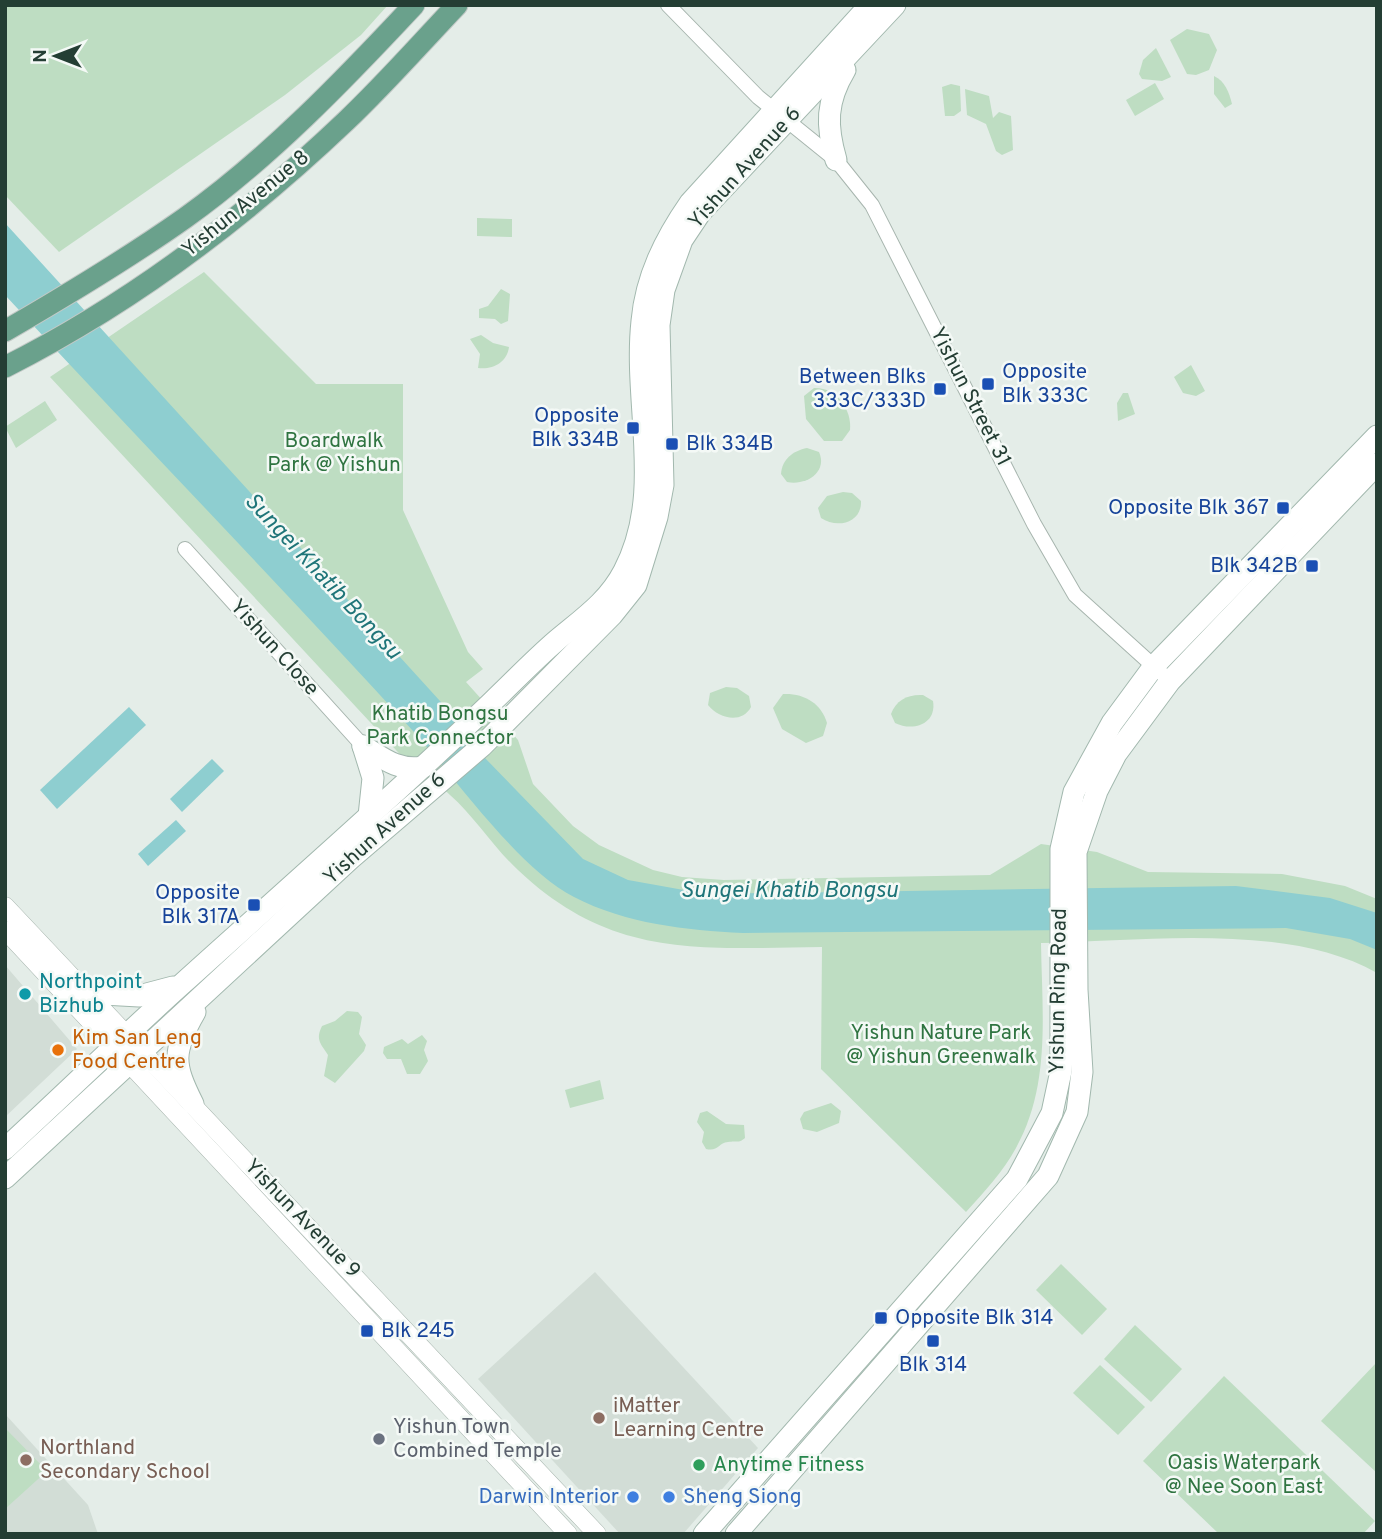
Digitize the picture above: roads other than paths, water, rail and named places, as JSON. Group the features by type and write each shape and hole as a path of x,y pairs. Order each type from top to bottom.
{"main road":[{"name":"Yishun Avenue 8","path":"5,331 91,281 187,216 321,104 414,5"},
{"name":"Yishun Avenue 8","path":"11,364 105,309 220,231 346,121 457,5"},
{"name":"Yishun Avenue 6","path":"5,1149 182,984 369,816 431,770 487,740 612,615 636,584 657,517 663,485 659,325 672,263 682,240 700,214 870,5"},
{"name":"Yishun Avenue 6","path":"5,1178 314,893 431,770 471,723 555,642 592,614 624,571 637,541 646,509 641,323 647,290 670,232 690,203 854,49 895,5"},
{"path":"836,160 828,131 828,112 831,96 854,49"},
{"name":"Yishun Ring Road","path":"1121,729 1154,666 1377,436"},
{"name":"Yishun Ring Road","path":"704,1534 1017,1179 1052,1112 1072,1071 1076,946 1068,873 1061,849 1074,792 1121,729 1377,464"},
{"path":"363,746 393,766 431,770"},
{"path":"363,746 373,778 369,816"},
{"name":"Yishun Ring Road","path":"736,1534 1048,1176 1077,1112 1060,931 1068,873"},
{"path":"85,993 139,996 182,984"},
{"path":"193,1104 178,1072 176,1056 184,1031 203,998"},
{"path":"913,1295 929,1313"}],"street":[{"name":"Yishun Street 31","path":"668,5 781,116 836,160 872,205 1034,524 1075,595 1170,681"},
{"name":"Yishun Close","path":"185,549 363,746"},
{"name":"Yishun Avenue 9","path":"5,906 85,993 120,1042"},
{"name":"Yishun Avenue 9","path":"5,930 136,1058 568,1534"},
{"name":"Yishun Avenue 9","path":"136,1058 193,1104 597,1534"}],"water":[{"name":"Sungei Khatib Bongsu","path":"5,223 440,701 485,758 583,859 628,880 706,894 1236,886 1330,898 1377,913 1377,950 1350,939 1286,928 722,932 635,919 614,914 574,897 553,884 510,845 363,676 5,295"},
{"path":"129,707 146,725 57,809 40,790"},
{"path":"212,759 224,771 182,812 170,799"},
{"path":"176,820 186,831 148,866 138,854"}],"place":[{"name":"Opposite Blk 333C","path":"988,384"},
{"name":"Between Blks 333C/333D","path":"940,389"},
{"name":"Opposite Blk 334B","path":"633,428"},
{"name":"Blk 334B","path":"672,444"},
{"name":"Opposite Blk 367","path":"1283,508"},
{"name":"Blk 342B","path":"1312,566"},
{"name":"Opposite Blk 317A","path":"254,905"},
{"name":"Northpoint Bizhub","path":"25,994"},
{"name":"Kim San Leng Food Centre","path":"58,1050"},
{"name":"Opposite Blk 314","path":"881,1318"},
{"name":"Blk 245","path":"367,1331"},
{"name":"Blk 314","path":"933,1341"},
{"name":"iMatter Learning Centre","path":"599,1418"},
{"name":"Yishun Town Combined Temple","path":"379,1439"},
{"name":"Northland Secondary School","path":"26,1460"},
{"name":"Anytime Fitness","path":"699,1465"},
{"name":"Darwin Interior","path":"633,1497"},
{"name":"Sheng Siong","path":"669,1497"}],"park label":[{"name":"Boardwalk Park @ Yishun","path":"334,453"},
{"name":"Khatib Bongsu Park Connector","path":"440,726"},
{"name":"Yishun Nature Park @ Yishun Greenwalk","path":"941,1045"},
{"name":"Oasis Waterpark @ Nee Soon East","path":"1244,1475"}]}
